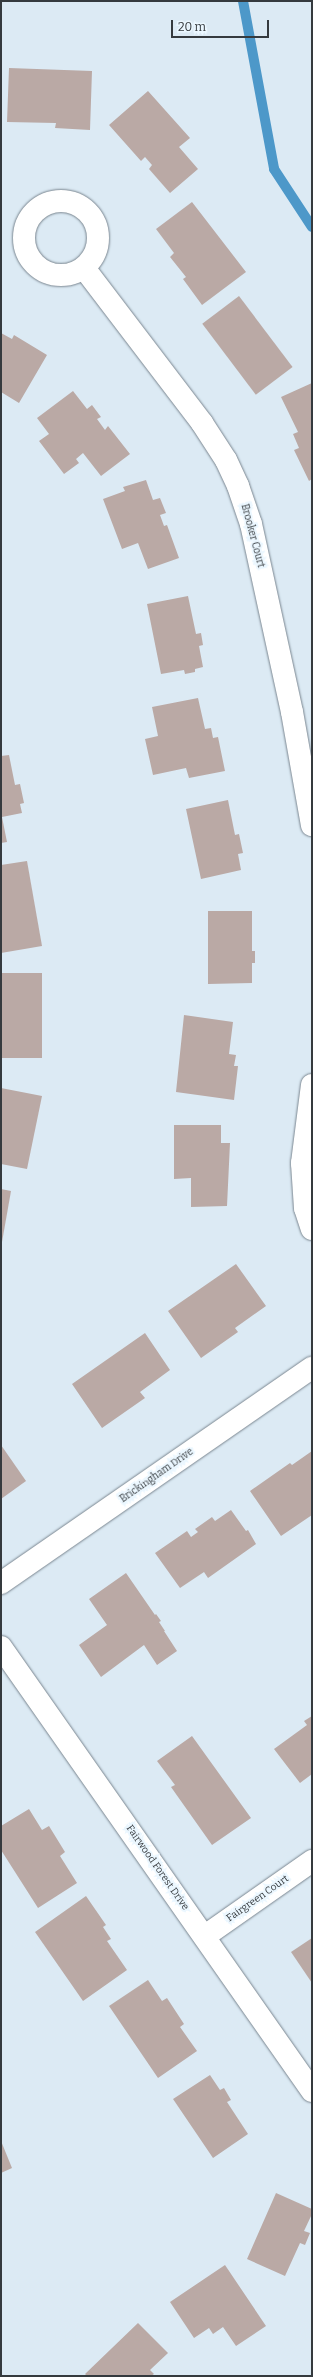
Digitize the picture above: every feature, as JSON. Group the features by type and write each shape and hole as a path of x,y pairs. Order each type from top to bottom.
{"street":[{"name":"Brooker Court","path":"84,268 202,423 226,460 238,486 254,539 292,712 312,825"},
{"path":"312,1085 302,1162 306,1208 312,1229"},
{"name":"Brickingham Drive","path":"1,1583 312,1368"},
{"name":"Fairwood Forest Drive","path":"1,1647 205,1936 312,2091"},
{"name":"Fairgreen Court","path":"205,1936 312,1861"}],"building":[{"path":"9,68 92,71 90,130 55,128 56,123 7,122"},
{"path":"148,91 190,138 179,147 198,169 170,193 149,169 152,165 145,157 141,161 109,125"},
{"path":"192,202 246,272 202,305 183,279 186,277 170,257 174,253 156,229"},
{"path":"239,296 293,367 256,395 202,324"},
{"path":"1,333 12,339 14,335 47,355 19,403 1,392"},
{"path":"312,383 312,479 309,481 294,450 299,448 293,434 298,432 281,397"},
{"path":"73,391 87,409 92,405 101,417 97,419 105,430 108,426 130,454 101,476 83,453 76,459 79,463 64,474 39,441 49,434 37,418"},
{"path":"146,480 153,500 160,498 166,513 160,515 164,526 167,525 179,558 148,569 138,543 122,549 103,499 125,491 123,487"},
{"path":"188,596 196,634 201,633 203,645 199,646 203,667 195,669 195,672 185,674 184,670 161,674 147,604"},
{"path":"198,698 205,729 211,728 213,738 218,737 225,771 189,778 186,768 153,775 145,739 158,736 152,707"},
{"path":"9,755 15,785 20,784 24,803 20,804 22,813 2,817 7,842 1,843 1,756"},
{"path":"228,800 235,835 239,834 243,853 238,854 241,870 201,879 186,809"},
{"path":"27,861 42,946 1,953 1,865"},
{"path":"208,911 252,911 252,951 255,951 255,963 252,963 252,983 208,984"},
{"path":"1,973 42,973 42,1058 1,1058"},
{"path":"184,1015 233,1022 229,1054 236,1055 234,1066 238,1066 234,1100 176,1092"},
{"path":"1,1088 42,1096 27,1169 1,1164"},
{"path":"174,1125 221,1125 221,1143 230,1143 227,1206 191,1207 191,1178 174,1179"},
{"path":"1,1189 11,1191 2,1242 1,1242"},
{"path":"236,1264 266,1306 235,1328 238,1332 201,1358 168,1311"},
{"path":"145,1333 170,1370 140,1392 145,1398 102,1428 72,1384"},
{"path":"1,1445 26,1481 1,1499"},
{"path":"312,1451 312,1515 281,1536 250,1491 290,1463 292,1465"},
{"path":"231,1510 246,1531 248,1530 256,1544 208,1578 204,1572 180,1588 155,1553 187,1531 191,1537 198,1532 195,1529 212,1517 215,1521"},
{"path":"126,1573 155,1615 156,1614 161,1621 159,1622 177,1651 157,1665 144,1645 101,1677 79,1645 107,1625 89,1599"},
{"path":"312,1716 312,1774 300,1783 274,1749 307,1725 304,1721"},
{"path":"192,1736 251,1818 212,1845 171,1787 175,1785 157,1761"},
{"path":"29,1809 42,1830 49,1826 65,1852 60,1856 77,1883 38,1908 1,1850 1,1826"},
{"path":"86,1896 106,1925 103,1927 111,1939 107,1941 127,1970 83,2001 35,1932"},
{"path":"312,1938 312,1983 291,1952"},
{"path":"148,1980 162,2001 167,1998 184,2024 180,2027 197,2051 158,2078 109,2006"},
{"path":"210,2075 220,2090 224,2088 231,2100 227,2102 248,2134 213,2158 173,2099"},
{"path":"1,2141 12,2168 1,2173"},
{"path":"276,2193 312,2209 312,2214 304,2231 310,2233 305,2245 300,2243 285,2276 247,2259"},
{"path":"225,2265 266,2326 236,2346 223,2327 213,2334 209,2328 194,2338 170,2302"},
{"path":"138,2323 168,2353 150,2370 154,2374 151,2376 87,2376 85,2374"}],"waterway":[{"path":"243,1 274,169 312,227"}]}
